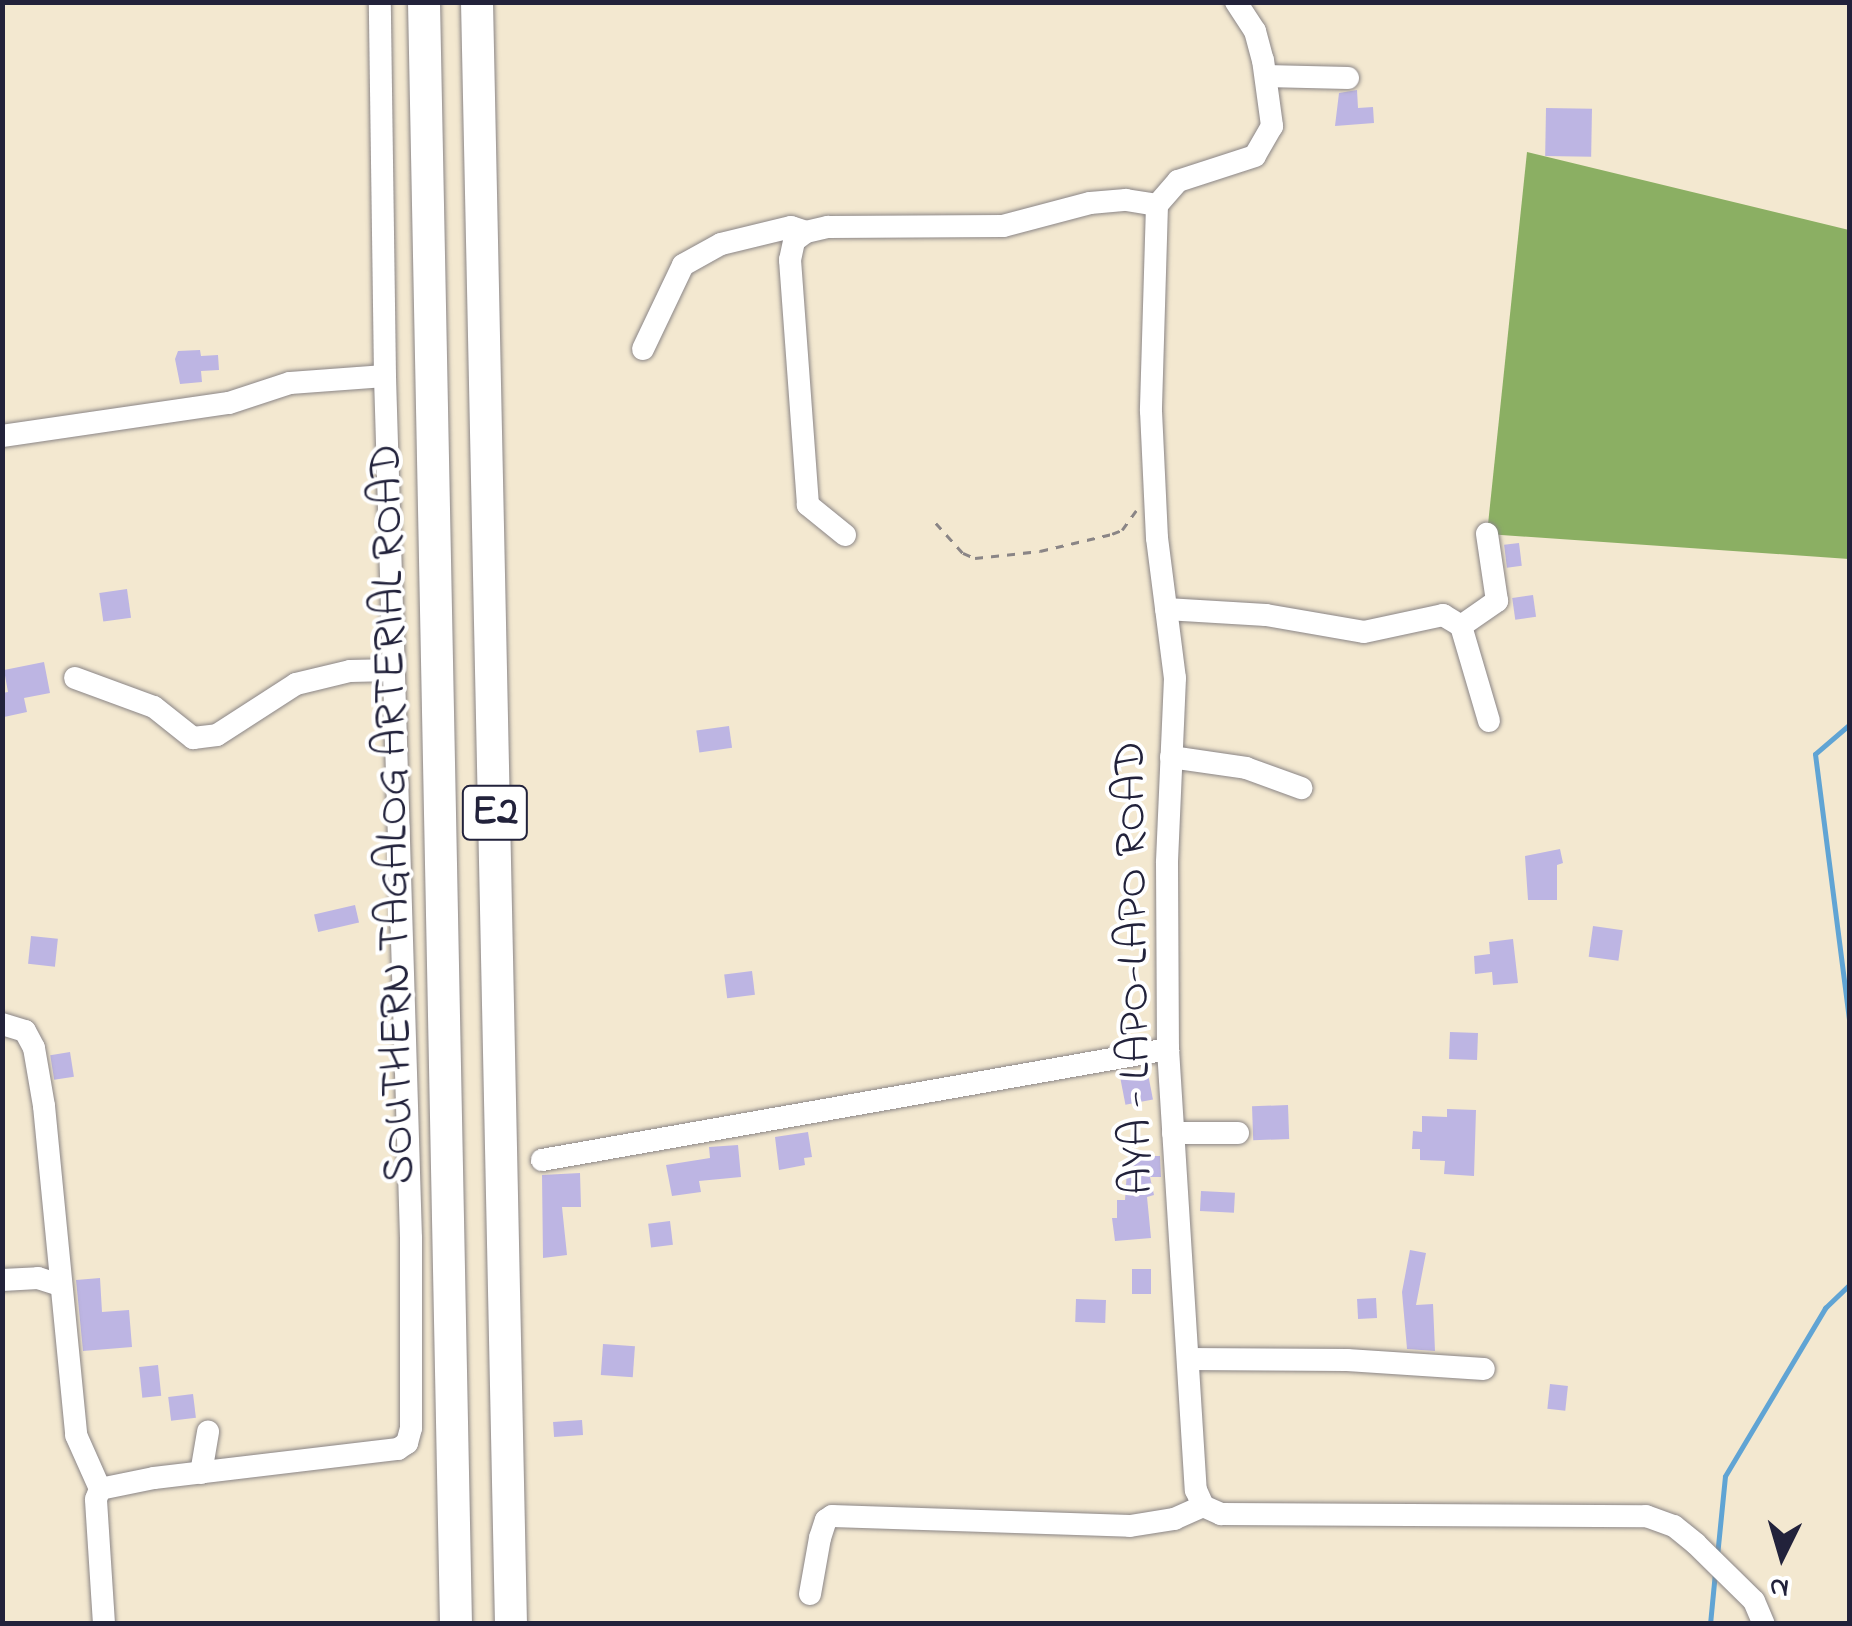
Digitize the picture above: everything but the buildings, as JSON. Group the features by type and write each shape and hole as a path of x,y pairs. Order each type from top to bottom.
{"highway":[{"name":"SOUTHERN TAGALOG ARTERIAL ROAD","path":"424,2 456,1624"},
{"name":"E2","path":"477,2 511,1624"}],"street":[{"path":"100,1490 201,1472 398,1449 407,1442 411,1428 410,1200 385,376 380,2"},
{"path":"846,535 808,505 790,260 794,240 806,232 828,227 1004,226 1090,203 1126,200 1158,205 1178,180 1254,156 1266,144 1272,126 1266,76 1254,31 1236,2"},
{"path":"1266,76 1348,78"},
{"name":"AYA - LAPO-LAPO ROAD","path":"1158,205 1150,412 1174,678 1168,1049 1196,1490 1203,1506"},
{"path":"643,349 683,264 721,244 791,227 806,232"},
{"path":"2,436 229,403 290,383 385,376"},
{"path":"1461,626 1497,601 1488,534"},
{"path":"1166,608 1266,615 1364,632 1391,630 1443,615 1461,626 1490,722"},
{"path":"75,678 154,707 193,738 217,735 296,684 350,671 393,670"},
{"path":"1172,757 1246,768 1301,788"},
{"path":"2,1024 26,1031 34,1048 44,1106 76,1435 100,1490 96,1500 104,1624"},
{"path":"542,1160 1168,1049"},
{"path":"1174,1134 1238,1134"},
{"path":"2,1280 38,1278 60,1284"},
{"path":"1188,1359 1347,1360 1484,1369"},
{"path":"201,1472 208,1432"},
{"path":"810,1594 820,1538 826,1520 832,1516 1130,1526 1174,1518 1203,1506 1221,1514 1646,1516 1674,1526 1696,1544 1754,1600 1764,1624"}],"path":[{"path":"936,523 963,553 974,558 1040,551 1122,530 1155,493"}],"green space":[{"path":"1527,152 1849,230 1849,559 1487,534"}],"waterway":[{"path":"1850,724 1815,754 1850,1028"},
{"path":"1717,1556 1725,1476 1825,1308 1850,1284"},
{"path":"1710,1624 1715,1572"}]}
